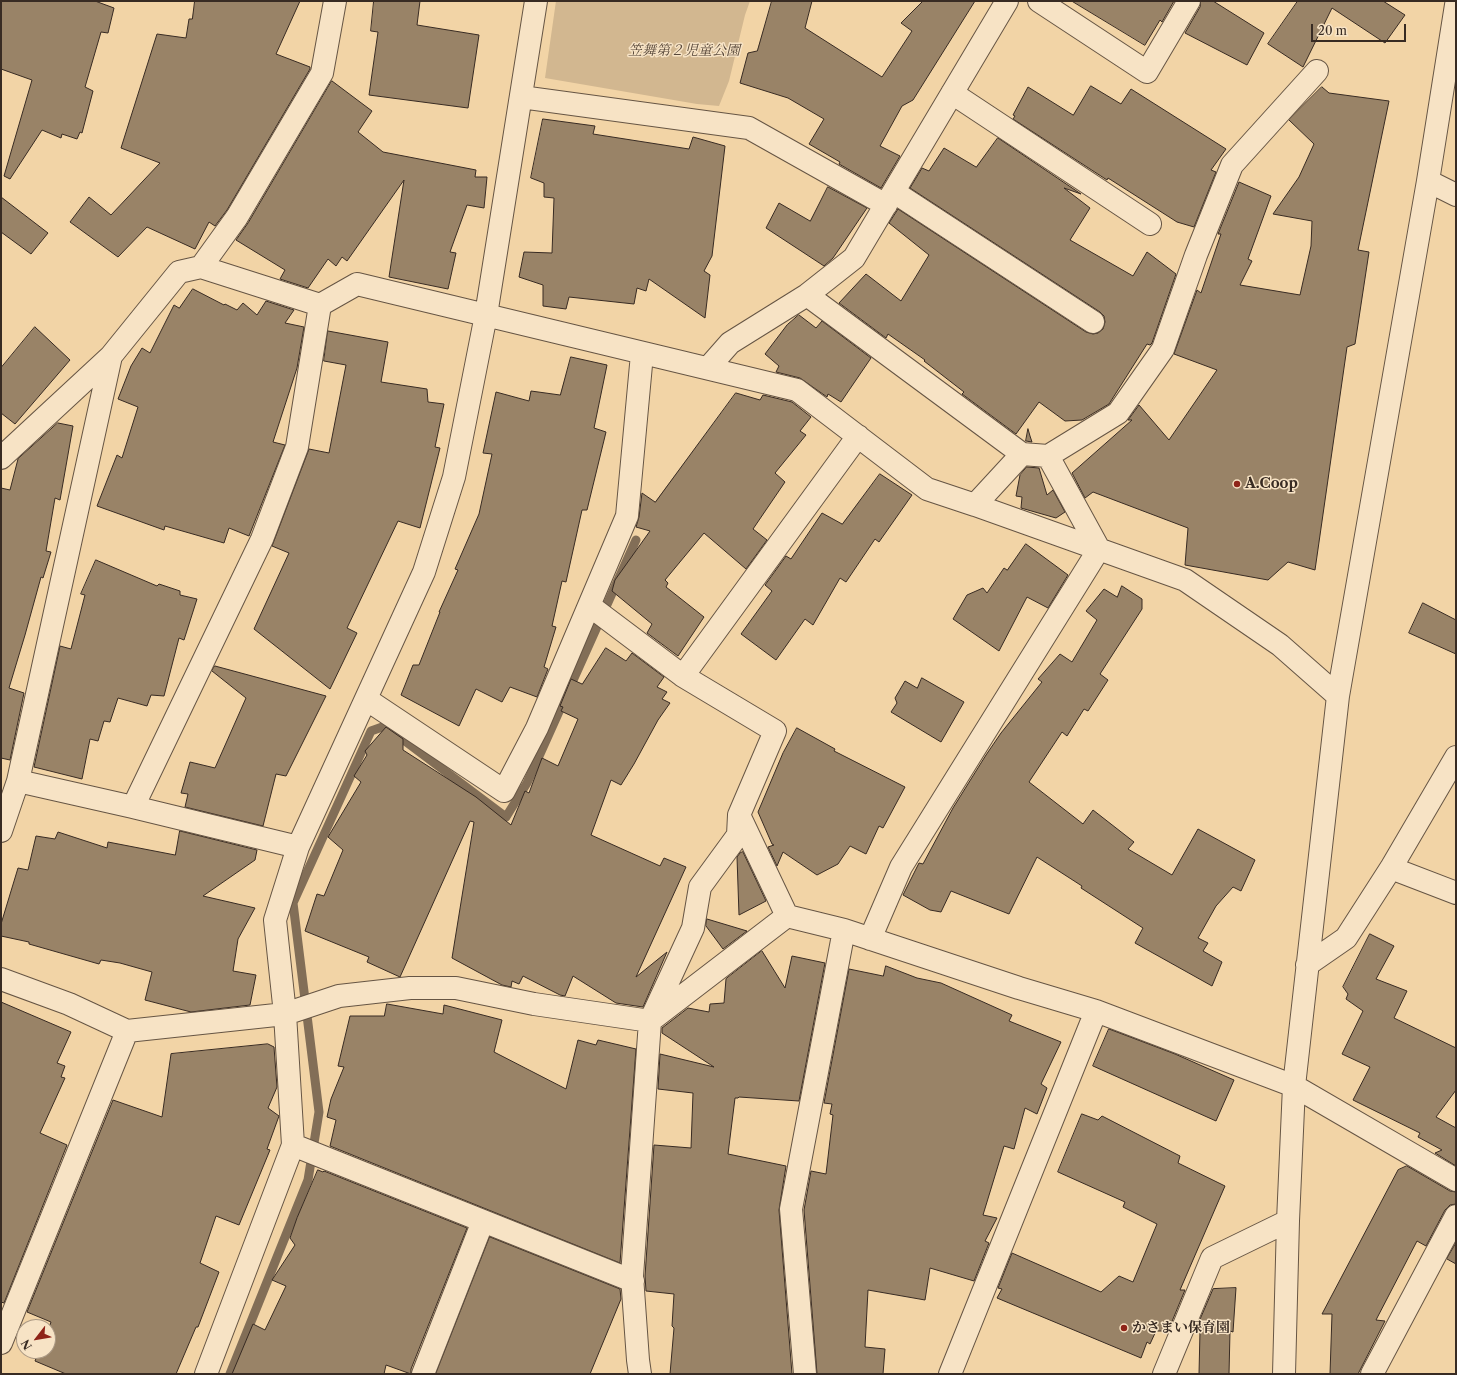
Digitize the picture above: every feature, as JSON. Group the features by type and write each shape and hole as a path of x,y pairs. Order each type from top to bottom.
{"street":[{"path":"201,267 236,217 322,73 335,1"},
{"path":"206,1374 293,1146 284,1014 275,920 298,847 424,572 454,477 486,315 536,1"},
{"path":"708,368 730,343 807,295 854,258 1007,1"},
{"path":"1039,1 1147,72 1189,1"},
{"path":"1284,1374 1288,1221 1294,1086 1338,696 1428,181 1456,5"},
{"path":"807,295 1022,454 1048,456 1118,413 1150,368 1163,349 1196,255 1232,165 1317,71"},
{"path":"952,93 1150,224"},
{"path":"521,97 749,128 890,198 1093,322"},
{"path":"1428,181 1456,194"},
{"path":"1,458 111,356 179,272 201,267 320,305 357,284 642,354 708,368 797,390 927,489 1185,580 1280,645 1338,696"},
{"path":"133,808 262,539 297,447 320,305"},
{"path":"366,698 504,791 537,728 627,516 642,354"},
{"path":"1,831 18,780 111,356"},
{"path":"683,676 858,436"},
{"path":"975,505 1022,454"},
{"path":"1048,456 1099,549"},
{"path":"870,939 901,867 1099,549"},
{"path":"590,606 683,676 775,731 739,815 738,835 700,887 693,928 650,1021 633,1281 637,1369"},
{"path":"1307,965 1346,938 1391,868 1456,757"},
{"path":"18,780 298,847"},
{"path":"739,815 786,916"},
{"path":"1391,868 1456,893"},
{"path":"786,916 844,930 1019,988 1096,1011 1294,1086 1456,1180"},
{"path":"1,979 69,1004 127,1031 284,1014 339,996 410,988 456,988 534,1004 650,1021 786,916"},
{"path":"805,1374 791,1209 844,930"},
{"path":"950,1374 1096,1011"},
{"path":"1,1343 127,1031"},
{"path":"293,1146 633,1281"},
{"path":"1372,1374 1456,1216"},
{"path":"423,1374 483,1221"},
{"path":"1164,1374 1212,1258 1288,1221"}],"green space":[{"name":"笠舞第２児童公園","path":"556,1 750,1 745,15 729,81 719,106 697,104 545,78"}],"building":[{"path":"1,1 95,1 114,8 108,33 101,32 85,87 93,91 82,133 80,132 77,139 62,134 61,138 42,130 10,179 4,176 32,80 1,69"},
{"path":"195,1 300,1 276,54 310,67 310,69 227,210 215,226 209,222 195,249 147,227 118,257 70,222 89,197 111,215 160,163 121,148 157,34 186,38 189,19 192,19"},
{"path":"374,1 420,1 417,25 479,35 468,108 369,95 378,32 371,31"},
{"path":"772,1 812,1 805,28 882,77 912,31 901,23 923,1 975,1 913,100 902,106 880,146 900,156 881,188 839,164 840,162 809,144 824,119 788,98 740,83 748,53 757,51"},
{"path":"1072,1 1174,1 1162,22 1160,20 1145,45"},
{"path":"1201,1 1213,1 1264,33 1247,65 1185,33 1200,7"},
{"path":"1298,1 1383,1 1405,15 1385,43 1332,8 1303,67 1268,44"},
{"path":"332,81 372,111 358,132 383,152 476,170 475,177 487,177 484,208 467,205 450,252 456,253 448,289 389,277 404,180 347,261 342,257 336,266 328,259 308,288 280,279 285,270 236,240 248,223"},
{"path":"1091,86 1121,104 1131,89 1226,149 1211,170 1216,172 1194,227 1177,222 1108,178 1107,180 1013,119 1015,116 1013,115 1028,87 1073,115"},
{"path":"1322,87 1329,93 1389,101 1358,250 1369,252 1355,344 1347,347 1315,570 1288,562 1268,580 1185,565 1188,528 1093,492 1085,498 1072,473 1132,420 1128,420 1139,405 1169,440 1217,370 1174,354 1197,290 1201,293 1221,234 1218,234 1239,182 1271,196 1248,259 1252,261 1240,285 1300,295 1311,246 1312,221 1273,214 1299,177 1314,144 1289,120"},
{"path":"543,119 595,126 593,134 689,149 693,137 725,146 712,256 704,271 710,275 705,318 649,279 646,291 637,288 634,304 569,297 566,309 543,306 543,285 519,277 524,252 552,253 554,198 544,197 544,183 531,178"},
{"path":"998,138 1081,194 1064,188 1090,208 1070,240 1133,276 1147,252 1176,274 1152,343 1150,345 1147,344 1109,404 1082,420 1065,421 1039,402 1016,434 962,394 964,392 924,361 925,360 888,334 886,338 839,303 866,274 901,301 929,255 889,223 898,209 1086,332 1093,334 1098,333 1103,329 1105,322 1104,316 1100,312 910,188 922,168 929,171 944,148 976,167"},
{"path":"828,187 867,208 833,258 824,266 766,228 779,203 810,221"},
{"path":"1,197 48,233 31,254 1,232"},
{"path":"193,289 237,310 243,303 257,315 266,301 294,310 285,323 304,327 297,368 273,442 285,445 249,536 229,528 224,543 165,526 164,530 97,506 117,455 122,458 138,407 118,399 131,366 142,348 150,353 174,305 179,308"},
{"path":"799,315 816,328 822,321 871,358 841,402 828,394 827,397 800,378 776,372 779,366 765,354 787,325"},
{"path":"35,327 70,360 15,424 1,413 1,368"},
{"path":"328,331 388,342 381,382 427,389 428,402 444,404 435,447 440,448 420,528 398,521 347,628 357,633 330,689 254,629 289,553 272,546 309,449 329,453 346,365 324,361"},
{"path":"571,357 607,365 594,428 606,432 587,510 582,510 566,582 562,581 552,626 556,627 544,667 548,669 537,697 510,687 502,702 476,689 459,726 401,695 413,665 419,665 439,612 458,570 455,569 479,514 492,454 483,453 496,392 529,401 531,391 560,395"},
{"path":"736,393 760,400 763,395 792,402 811,417 800,431 806,435 775,473 785,482 753,529 767,540 746,569 704,533 665,580 668,583 666,587 704,617 678,656 647,633 652,624 612,591 615,580 650,531 636,527 639,517 642,493 655,502"},
{"path":"58,423 73,426 60,500 55,498 46,551 51,552 43,578 41,577 9,688 24,693 10,760 1,758 1,488 10,490 18,459"},
{"path":"1028,429 1030,436 1032,442 1026,441"},
{"path":"1027,467 1039,468 1047,495 1053,490 1065,512 1056,518 1021,508 1022,497 1016,496 1020,475"},
{"path":"880,474 912,495 879,542 875,539 846,582 840,578 813,625 805,619 776,660 741,634 772,591 765,585 786,556 791,559 822,513 842,524"},
{"path":"1026,544 1068,575 1048,608 1027,597 999,651 953,619 967,595 983,588 987,593 1004,568 1007,570"},
{"path":"96,560 157,586 159,584 180,591 180,595 197,599 184,640 179,638 164,696 151,695 147,706 118,698 110,722 104,721 98,741 90,739 82,779 34,767 60,646 71,649 85,595 81,594"},
{"path":"1122,586 1142,599 1142,609 1100,674 1108,680 1088,711 1084,709 1067,736 1062,732 1029,782 1083,824 1093,810 1134,842 1128,849 1172,875 1198,829 1255,860 1241,891 1233,887 1216,906 1198,938 1208,943 1203,951 1222,962 1212,986 1135,943 1143,928 1081,888 1082,886 1037,857 1009,914 951,891 941,912 930,910 903,895 919,863 923,864 953,808 986,755 1001,733 1042,682 1038,679 1060,654 1072,662 1097,620 1086,611 1104,589 1117,597"},
{"path":"1423,603 1456,620 1456,654 1409,633"},
{"path":"606,648 626,661 632,653 664,677 657,687 667,692 662,699 670,703 658,720 621,785 611,780 591,835 660,866 664,858 686,867 636,977 667,952 643,1007 616,1003 573,976 565,996 560,995 523,976 519,984 512,981 511,987 502,985 452,958 474,822 470,821 400,977 367,962 369,957 305,931 317,894 324,896 343,850 328,837 361,782 354,776 367,755 365,751 386,727 403,739 403,750 476,797 511,825 525,791 529,793 542,758 558,766 578,719 561,711 563,707 560,706 571,679 582,684"},
{"path":"215,666 326,696 286,776 276,774 263,826 185,807 188,794 181,793 190,762 215,768 246,698 212,671"},
{"path":"922,678 964,702 941,742 891,712 897,703 895,698 905,681 917,688"},
{"path":"797,728 835,749 834,751 905,787 883,828 879,826 866,854 850,846 838,864 817,875 783,852 777,866 768,847 774,845 772,844 758,812 783,753"},
{"path":"180,831 257,850 255,860 203,896 255,908 238,939 233,971 256,975 250,1005 191,1012 145,1000 152,972 120,963 101,960 99,964 29,944 29,942 1,936 1,924 18,868 28,870 36,836 55,839 58,832 107,848 108,842 175,855"},
{"path":"743,852 766,901 739,915 737,857"},
{"path":"707,919 747,931 723,949 706,926"},
{"path":"1370,934 1394,946 1376,979 1407,991 1394,1018 1456,1048 1456,1090 1436,1117 1456,1128 1456,1166 1435,1153 1442,1150 1418,1137 1420,1133 1353,1100 1370,1067 1342,1054 1363,1011 1346,999 1348,994 1343,987"},
{"path":"762,951 785,988 792,956 825,963 799,1101 735,1098 728,1154 786,1166 779,1210 792,1374 670,1374 674,1328 672,1326 674,1294 646,1291 645,1276 654,1145 691,1148 693,1093 658,1089 660,1054 714,1067 662,1033 662,1028 688,1008 709,1012 710,1004 724,1003 726,979"},
{"path":"886,966 917,978 941,983 1012,1015 1009,1021 1061,1042 1041,1084 1047,1088 1037,1114 1025,1108 1014,1149 1004,1146 983,1215 997,1218 985,1241 989,1243 974,1281 930,1268 925,1300 868,1290 865,1347 885,1349 883,1374 817,1374 804,1210 811,1171 826,1174 833,1115 830,1114 832,1104 824,1103 849,969 883,976"},
{"path":"1,1002 71,1032 57,1063 65,1066 61,1077 65,1078 40,1133 67,1145 4,1303 1,1302"},
{"path":"387,1004 443,1014 444,1005 502,1020 494,1052 566,1089 578,1040 596,1045 598,1040 636,1049 620,1263 330,1146 336,1120 327,1117 331,1099 344,1067 338,1066 350,1016 384,1016"},
{"path":"1109,1029 1175,1054 1234,1080 1216,1121 1093,1066"},
{"path":"268,1044 274,1047 277,1087 268,1108 279,1116 267,1149 270,1150 239,1225 216,1216 200,1263 219,1272 198,1327 196,1327 176,1374 66,1374 35,1361 36,1359 56,1359 56,1319 44,1319 27,1312 113,1100 162,1117 171,1054"},
{"path":"1082,1114 1098,1120 1102,1116 1180,1156 1178,1163 1225,1186 1180,1290 1185,1290 1168,1331 1156,1331 1150,1344 1147,1342 1141,1358 997,1298 1002,1289 998,1288 1012,1253 1101,1292 1119,1276 1133,1282 1157,1224 1123,1207 1125,1202 1058,1172"},
{"path":"1407,1166 1450,1191 1456,1192 1456,1204 1450,1205 1445,1210 1426,1246 1417,1241 1376,1320 1385,1321 1358,1374 1330,1374 1332,1314 1322,1314 1398,1170"},
{"path":"318,1170 324,1171 467,1228 411,1369 411,1374 386,1365 384,1374 232,1374 253,1324 265,1330 286,1286 272,1280 295,1245 290,1238"},
{"path":"490,1237 620,1289 621,1299 590,1374 436,1374"},
{"path":"1456,1243 1456,1264 1447,1259"},
{"path":"1236,1288 1233,1332 1230,1331 1229,1374 1199,1374 1200,1331 1195,1331 1213,1289"}],"waterway":[{"path":"230,1374 308,1180 319,1112 293,903 371,731 385,726 506,817 527,783 636,540"}],"place":[{"name":"A.Coop","path":"1237,484"},
{"name":"かさまい保育園","path":"1124,1328"}]}
